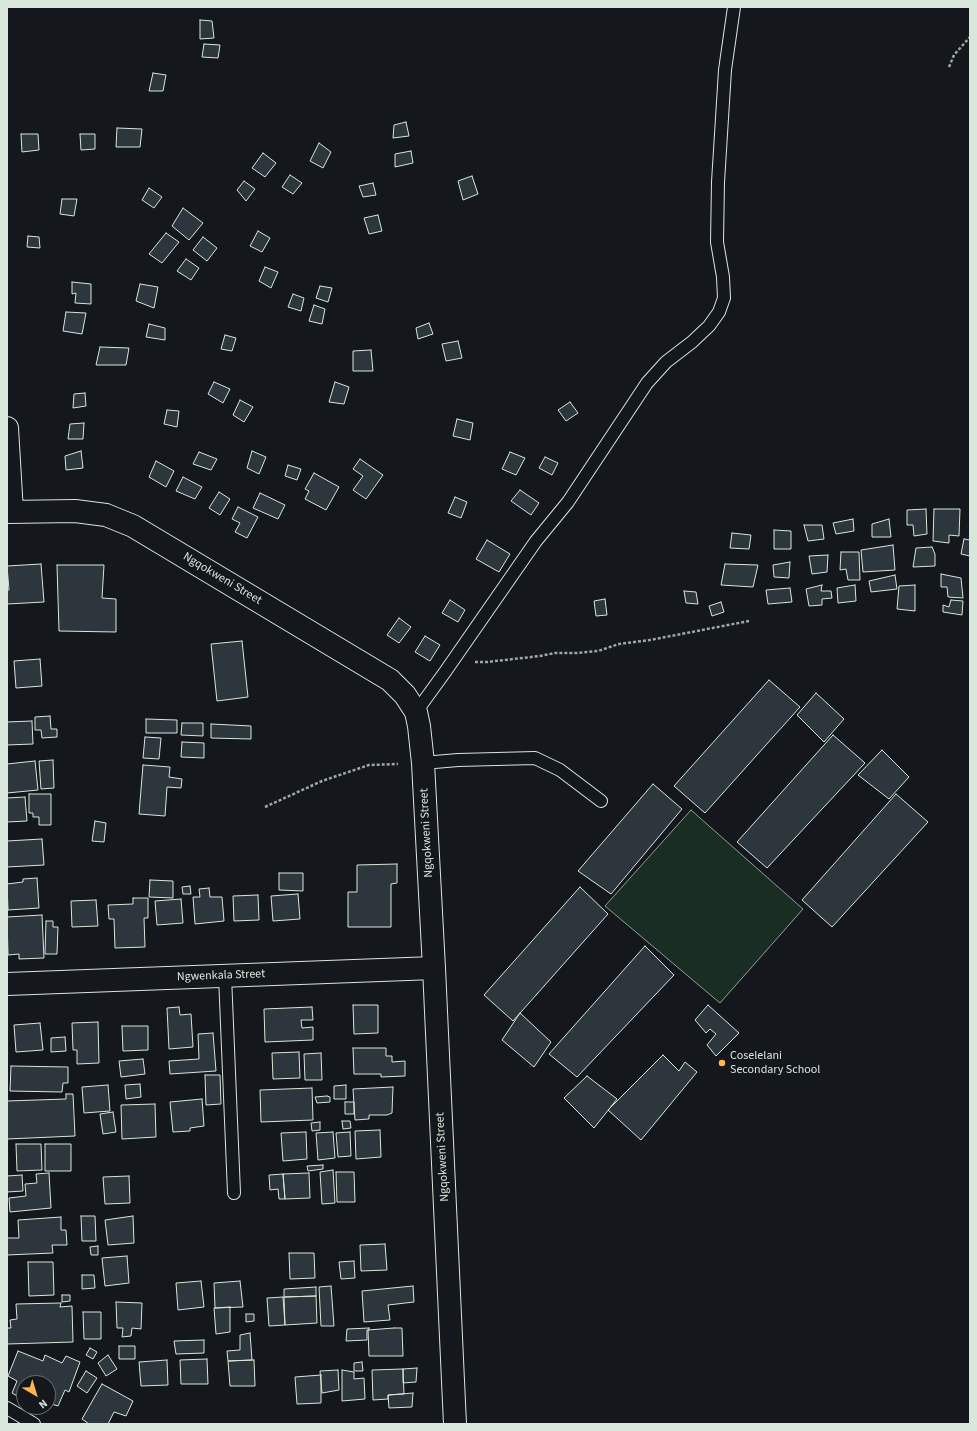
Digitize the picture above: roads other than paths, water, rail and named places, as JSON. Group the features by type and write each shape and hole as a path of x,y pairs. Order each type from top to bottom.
{"street":[{"path":"7,428 9,512"},
{"name":"Ngqokweni Street","path":"9,512 83,512 106,515 133,526 390,680 405,695 416,712 423,763 455,1424"},
{"name":"Ngwenkala Street","path":"7,984 434,968"}],"lane":[{"path":"416,712 536,541 568,502 647,383 666,362 710,326 718,312 724,298 723,277 717,242 718,182 725,70 734,7"},
{"path":"423,763 458,760 535,758 560,770 601,801"},
{"path":"225,976 234,1193"},
{"path":"7,1408 34,1424"}],"place":[{"name":"Coselelani Secondary School","path":"722,1063"}]}
